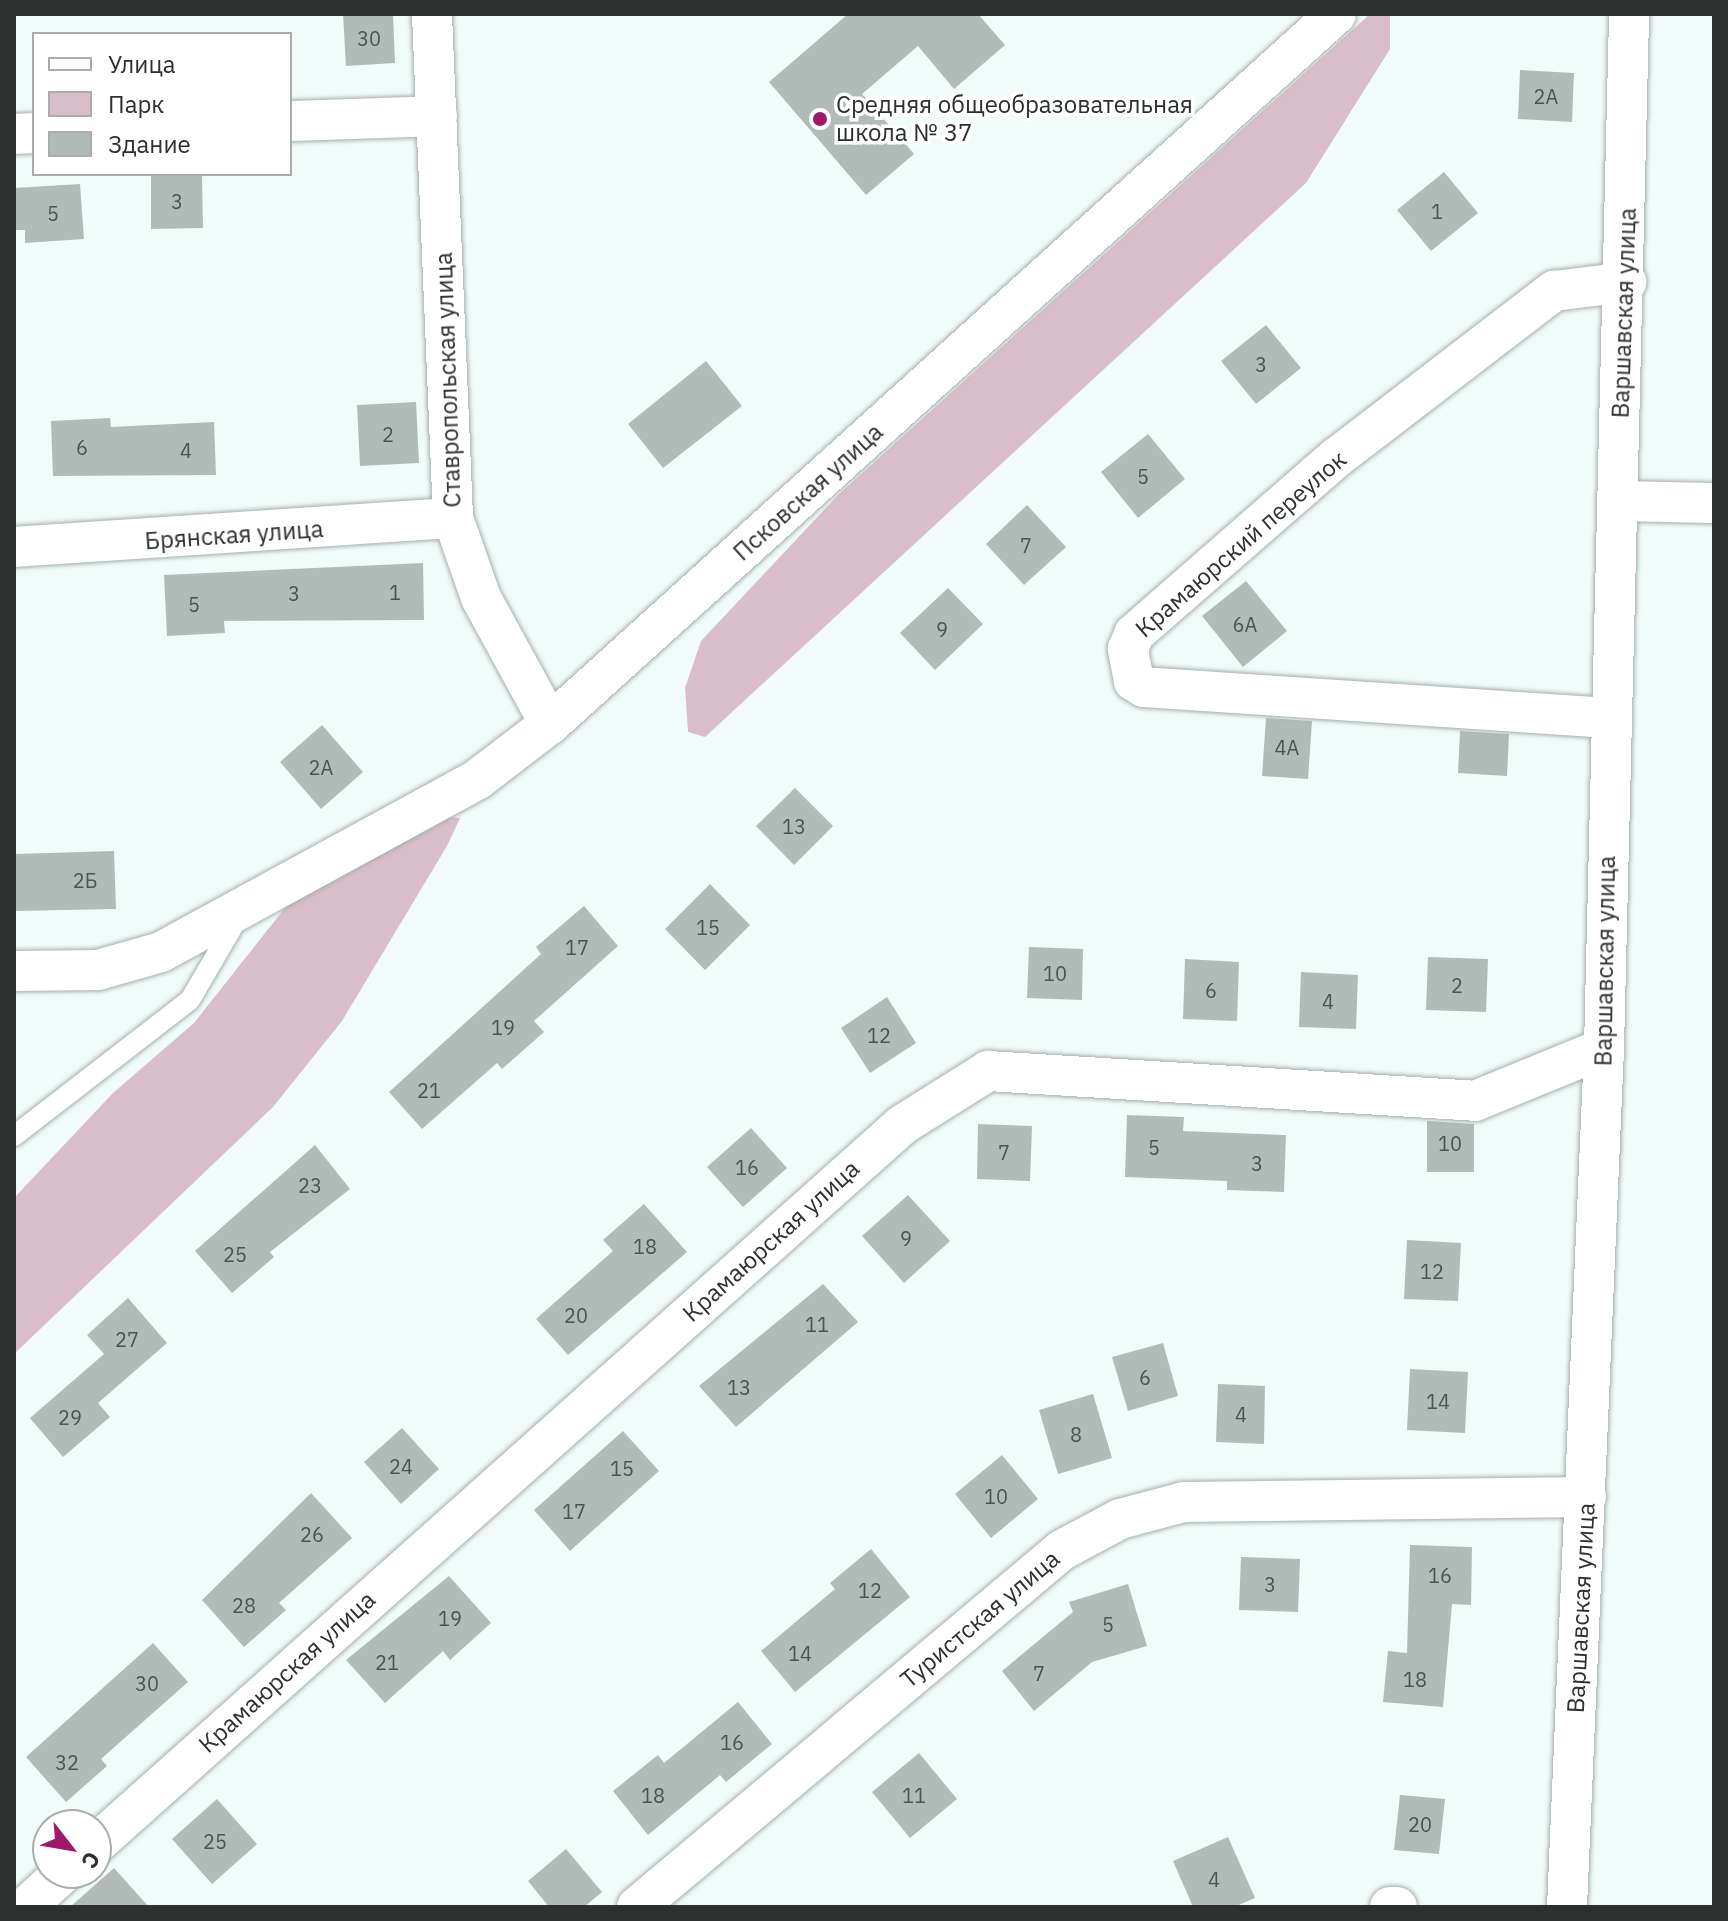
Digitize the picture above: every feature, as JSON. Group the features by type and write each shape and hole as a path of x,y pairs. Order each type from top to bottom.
{"street":[{"name":"Ставропольская улица","path":"432,14 453,518 481,598 550,724"},
{"name":"Псковская улица","path":"14,971 98,970 161,952 240,914 478,779 550,724 1336,14"},
{"name":"Варшавская улица","path":"1567,1907 1604,1048 1609,718 1626,282 1629,14"},
{"path":"292,121 437,116"},
{"name":"Крамаюрский переулок","path":"1609,718 1144,687 1134,681 1128,649 1134,634 1336,458 1554,291 1626,282"},
{"path":"1618,501 1714,503"},
{"name":"Брянская улица","path":"14,547 453,518"},
{"name":"Крамаюрская улица","path":"112,1830 902,1125 988,1071 1475,1101 1604,1048"},
{"name":"Туристская улица","path":"637,1907 1062,1550 1120,1519 1184,1502 1586,1497"},
{"path":"26,1907 46,1889"},
{"path":"1390,1907 1397,1907"}],"lane":[{"path":"14,1136 190,1000 240,914"}],"green space":[{"path":"1370,14 1390,14 1390,49 1306,183 705,737 688,732 685,688 701,641 838,495"},
{"path":"445,817 460,818 447,846 342,1021 273,1107 14,1354 14,1198 113,1093 194,1023 288,904"}],"building":[{"path":"343,14 393,14 395,63 346,66"},
{"path":"848,14 978,14 1005,45 954,89 918,46 862,94 914,154 866,195 769,82"},
{"path":"1520,70 1574,73 1572,122 1518,119"},
{"path":"1444,172 1478,213 1431,251 1397,210"},
{"path":"151,176 202,176 203,228 151,229"},
{"path":"80,184 84,239 25,243 25,230 14,230 14,188"},
{"path":"1266,325 1301,368 1256,404 1221,361"},
{"path":"706,361 742,406 663,468 628,424"},
{"path":"416,402 419,463 360,466 357,405"},
{"path":"110,418 111,427 214,422 216,475 53,476 51,421"},
{"path":"1148,434 1185,479 1138,518 1101,472"},
{"path":"1027,505 1066,547 1024,585 986,544"},
{"path":"423,563 424,620 224,621 225,633 167,636 164,575"},
{"path":"1246,581 1287,631 1243,667 1202,616"},
{"path":"948,588 983,624 935,670 900,633"},
{"path":"1266,718 1312,721 1308,779 1262,776"},
{"path":"322,725 363,772 321,809 280,762"},
{"path":"1460,731 1509,734 1507,776 1458,773"},
{"path":"795,788 833,826 794,865 756,826"},
{"path":"114,851 116,909 14,911 14,854"},
{"path":"710,884 750,925 705,970 665,929"},
{"path":"584,906 618,946 534,1021 544,1032 502,1069 497,1063 422,1129 389,1092 541,954 536,947"},
{"path":"1029,947 1083,949 1082,1000 1027,998"},
{"path":"1428,957 1488,959 1486,1012 1426,1010"},
{"path":"1185,959 1239,962 1237,1021 1183,1019"},
{"path":"1301,972 1358,975 1356,1029 1299,1027"},
{"path":"887,997 916,1043 870,1073 841,1028"},
{"path":"1127,1115 1184,1117 1183,1131 1286,1135 1284,1192 1227,1190 1227,1181 1125,1177"},
{"path":"1427,1121 1474,1124 1474,1172 1427,1172"},
{"path":"978,1124 1032,1126 1030,1181 977,1179"},
{"path":"751,1128 787,1168 743,1207 707,1167"},
{"path":"315,1145 350,1189 270,1252 274,1257 232,1293 195,1251"},
{"path":"908,1195 950,1241 904,1283 862,1236"},
{"path":"644,1204 687,1252 568,1355 536,1319 613,1251 603,1240"},
{"path":"1407,1240 1461,1243 1458,1301 1404,1299"},
{"path":"823,1284 858,1322 736,1427 699,1386"},
{"path":"128,1298 167,1343 98,1403 110,1417 63,1457 30,1418 104,1354 87,1335"},
{"path":"1163,1343 1178,1396 1128,1411 1112,1357"},
{"path":"1410,1369 1468,1372 1465,1433 1407,1430"},
{"path":"1218,1384 1265,1386 1264,1444 1216,1442"},
{"path":"1093,1394 1112,1458 1058,1474 1039,1410"},
{"path":"402,1428 439,1469 401,1504 364,1462"},
{"path":"623,1431 659,1471 570,1551 534,1510"},
{"path":"1002,1455 1038,1499 991,1538 955,1494"},
{"path":"311,1493 352,1538 279,1603 286,1610 244,1647 202,1600"},
{"path":"1410,1545 1472,1547 1471,1605 1452,1604 1443,1707 1383,1702 1388,1651 1407,1653"},
{"path":"871,1549 910,1597 795,1692 761,1651 835,1589 830,1583"},
{"path":"1241,1557 1300,1559 1298,1612 1239,1610"},
{"path":"449,1576 491,1623 450,1660 443,1651 385,1703 346,1660"},
{"path":"1128,1584 1147,1646 1092,1662 1034,1711 1002,1671 1073,1612 1069,1602"},
{"path":"153,1643 188,1682 101,1759 107,1766 66,1802 26,1757"},
{"path":"738,1702 772,1744 726,1782 720,1775 648,1835 613,1791 658,1755 664,1763"},
{"path":"919,1753 957,1799 910,1838 872,1792"},
{"path":"1400,1795 1445,1799 1439,1854 1394,1850"},
{"path":"217,1799 257,1844 212,1884 172,1839"},
{"path":"1228,1837 1255,1898 1234,1907 1193,1907 1173,1861"},
{"path":"566,1849 602,1892 584,1907 549,1907 528,1881"},
{"path":"114,1868 149,1907 70,1907 90,1889 112,1889"}],"place":[{"name":"Средняя общеобразовательная школа № 37","path":"820,119"}]}
